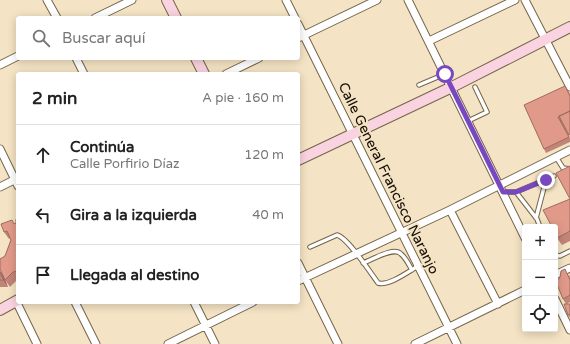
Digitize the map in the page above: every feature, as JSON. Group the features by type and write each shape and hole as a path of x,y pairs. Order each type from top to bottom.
{"street":[{"path":"47,0 55,16"},
{"path":"99,16 132,0"},
{"path":"167,0 175,16"},
{"path":"286,0 294,16"},
{"path":"301,37 377,0"},
{"path":"408,0 522,232"},
{"path":"429,41 515,0"},
{"path":"525,0 570,87"},
{"path":"300,159 452,87 570,27"},
{"name":"Calle General Francisco Naranjo","path":"301,37 353,133 457,344"},
{"path":"0,65 16,57"},
{"path":"77,60 83,72"},
{"path":"197,60 203,72"},
{"path":"230,72 255,60"},
{"path":"0,149 16,179"},
{"path":"338,344 301,279 450,210 570,150"},
{"path":"0,187 16,181"},
{"path":"450,210 498,304"},
{"path":"558,274 570,268"},
{"path":"414,344 522,292"},
{"path":"0,310 16,301"},
{"path":"19,304 37,344"},
{"path":"76,304 96,344"},
{"path":"195,304 215,344"},
{"path":"168,344 249,304"},
{"path":"558,305 570,330"}],"lane":[{"path":"419,85 445,74"},
{"path":"468,121 488,112 475,87"},
{"path":"556,157 563,168 570,169"},
{"path":"503,192 516,192 554,176"},
{"path":"536,218 546,180"},
{"path":"516,192 536,218 539,224"},
{"path":"310,247 337,234 341,236 378,283 383,284 418,266"},
{"path":"363,263 392,251 397,251 401,253 412,270"},
{"path":"558,256 570,251"}],"building":[{"path":"565,86 570,96 570,111 558,117 569,137 544,149 524,105"},
{"path":"570,111 570,134 569,135 559,116"},
{"path":"570,166 570,199 556,173"},
{"path":"570,199 570,231 558,237 558,224 550,224 543,210"},
{"path":"12,220 14,224 16,223 16,271 13,272 5,280 0,269 0,259 5,256 11,240 7,231 4,232 1,224"},
{"path":"565,269 570,280 570,295 563,299 558,287 558,280 561,271"},
{"path":"0,272 3,280 0,280"},
{"path":"564,304 570,304 570,314 568,315"}],"route":[{"path":"445,74 503,192 516,192 546,180"}]}
